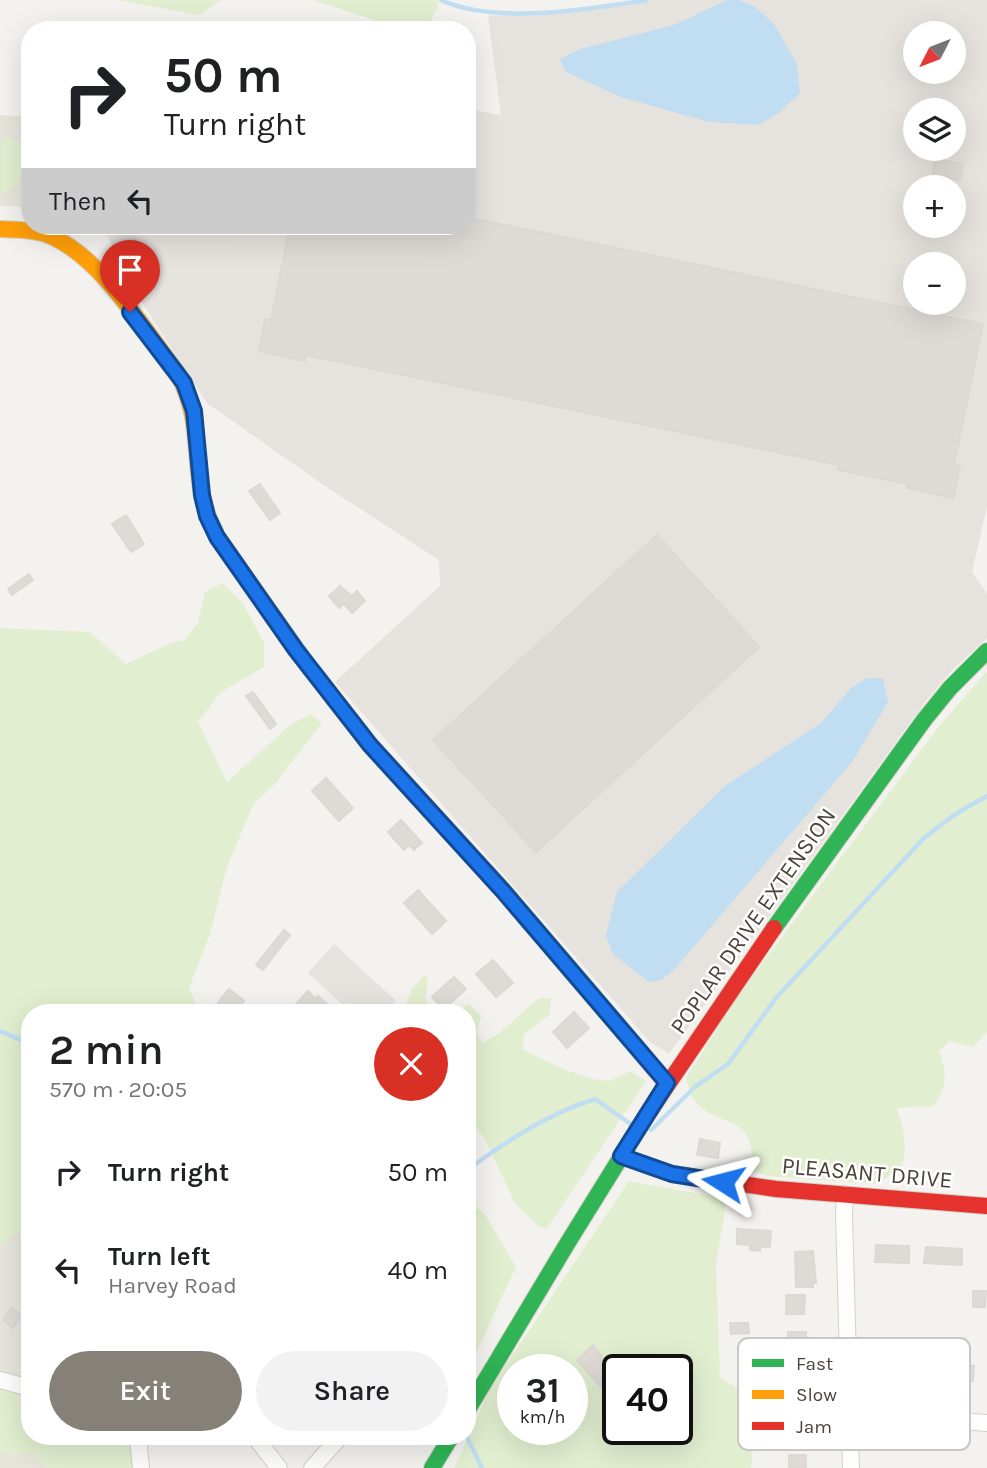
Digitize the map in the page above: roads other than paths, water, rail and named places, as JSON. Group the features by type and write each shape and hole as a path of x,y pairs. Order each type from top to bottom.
{"street":[{"path":"0,229 21,230"},
{"path":"47,235 79,252 130,312 184,383 194,411 202,495 207,516 217,537 296,650 370,745 511,900 667,1083"},
{"name":"POPLAR DRIVE EXTENSION","path":"476,1395 538,1288 667,1083 771,930 924,720 950,688 987,651"},
{"name":"PLEASANT DRIVE","path":"621,1156 655,1169 702,1179 831,1195 987,1206"},
{"path":"845,1194 848,1338"},
{"path":"0,1380 21,1386"},
{"path":"139,1445 141,1468"},
{"path":"261,1445 279,1468"},
{"path":"312,1468 333,1445"},
{"path":"432,1468 446,1445"},
{"path":"850,1450 850,1468"}],"water":[{"path":"727,0 739,0 754,6 774,24 797,64 800,93 780,112 759,125 709,122 621,97 566,72 560,59 580,49 674,25"},
{"path":"867,678 883,678 888,702 852,762 673,971 661,980 649,982 613,954 606,935 617,892 725,786 821,723 851,688"}],"waterway":[{"path":"441,0 463,8 515,13 571,11 647,0"},
{"path":"651,1130 696,1086 728,1064 776,998 924,838 954,815 987,796"},
{"path":"0,1031 21,1040"},
{"path":"476,1164 528,1129 560,1112 595,1099 632,1125"},
{"path":"471,1445 482,1468"}]}
